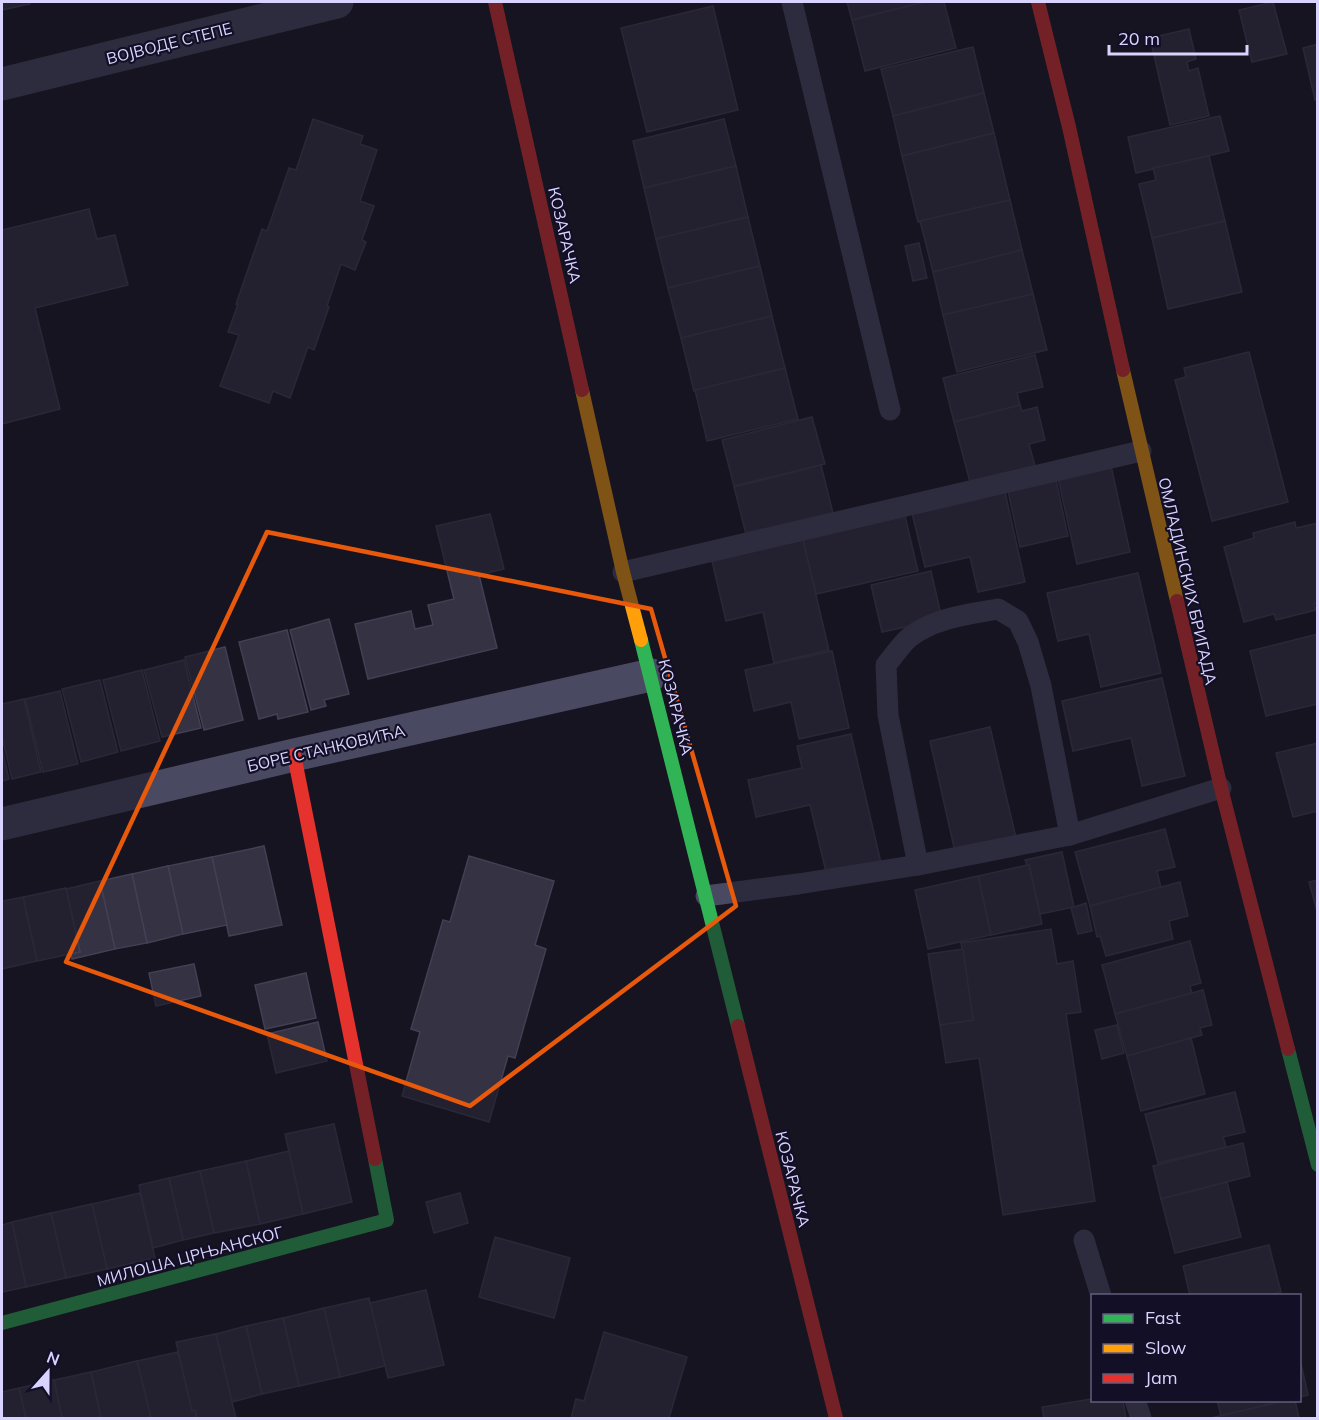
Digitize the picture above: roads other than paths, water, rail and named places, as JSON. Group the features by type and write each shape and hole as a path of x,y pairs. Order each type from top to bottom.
{"street":[{"name":"ВОЈВОДЕ СТЕПЕ","path":"2,84 337,2"},
{"name":"КОЗАРАЧКА","path":"495,2 624,572 836,1419"},
{"name":"ОМЛАДИНСКИХ БРИГАДА","path":"1038,2 1070,127 1141,451 1221,789 1317,1165"},
{"name":"БОРЕ СТАНКОВИЋА","path":"2,824 294,755 651,675"},
{"name":"МИЛОША ЦРЊАНСКОГ","path":"2,1323 387,1220 294,755"}],"lane":[{"path":"792,2 890,410"},
{"path":"624,572 1141,451"},
{"path":"918,865 888,715 886,665 909,638 927,626 963,615 998,609 1018,621 1028,642 1041,686 1070,835"},
{"path":"706,896 918,865 1070,835 1221,789"},
{"path":"1084,1240 1100,1294"},
{"path":"1135,1402 1141,1419"}]}
